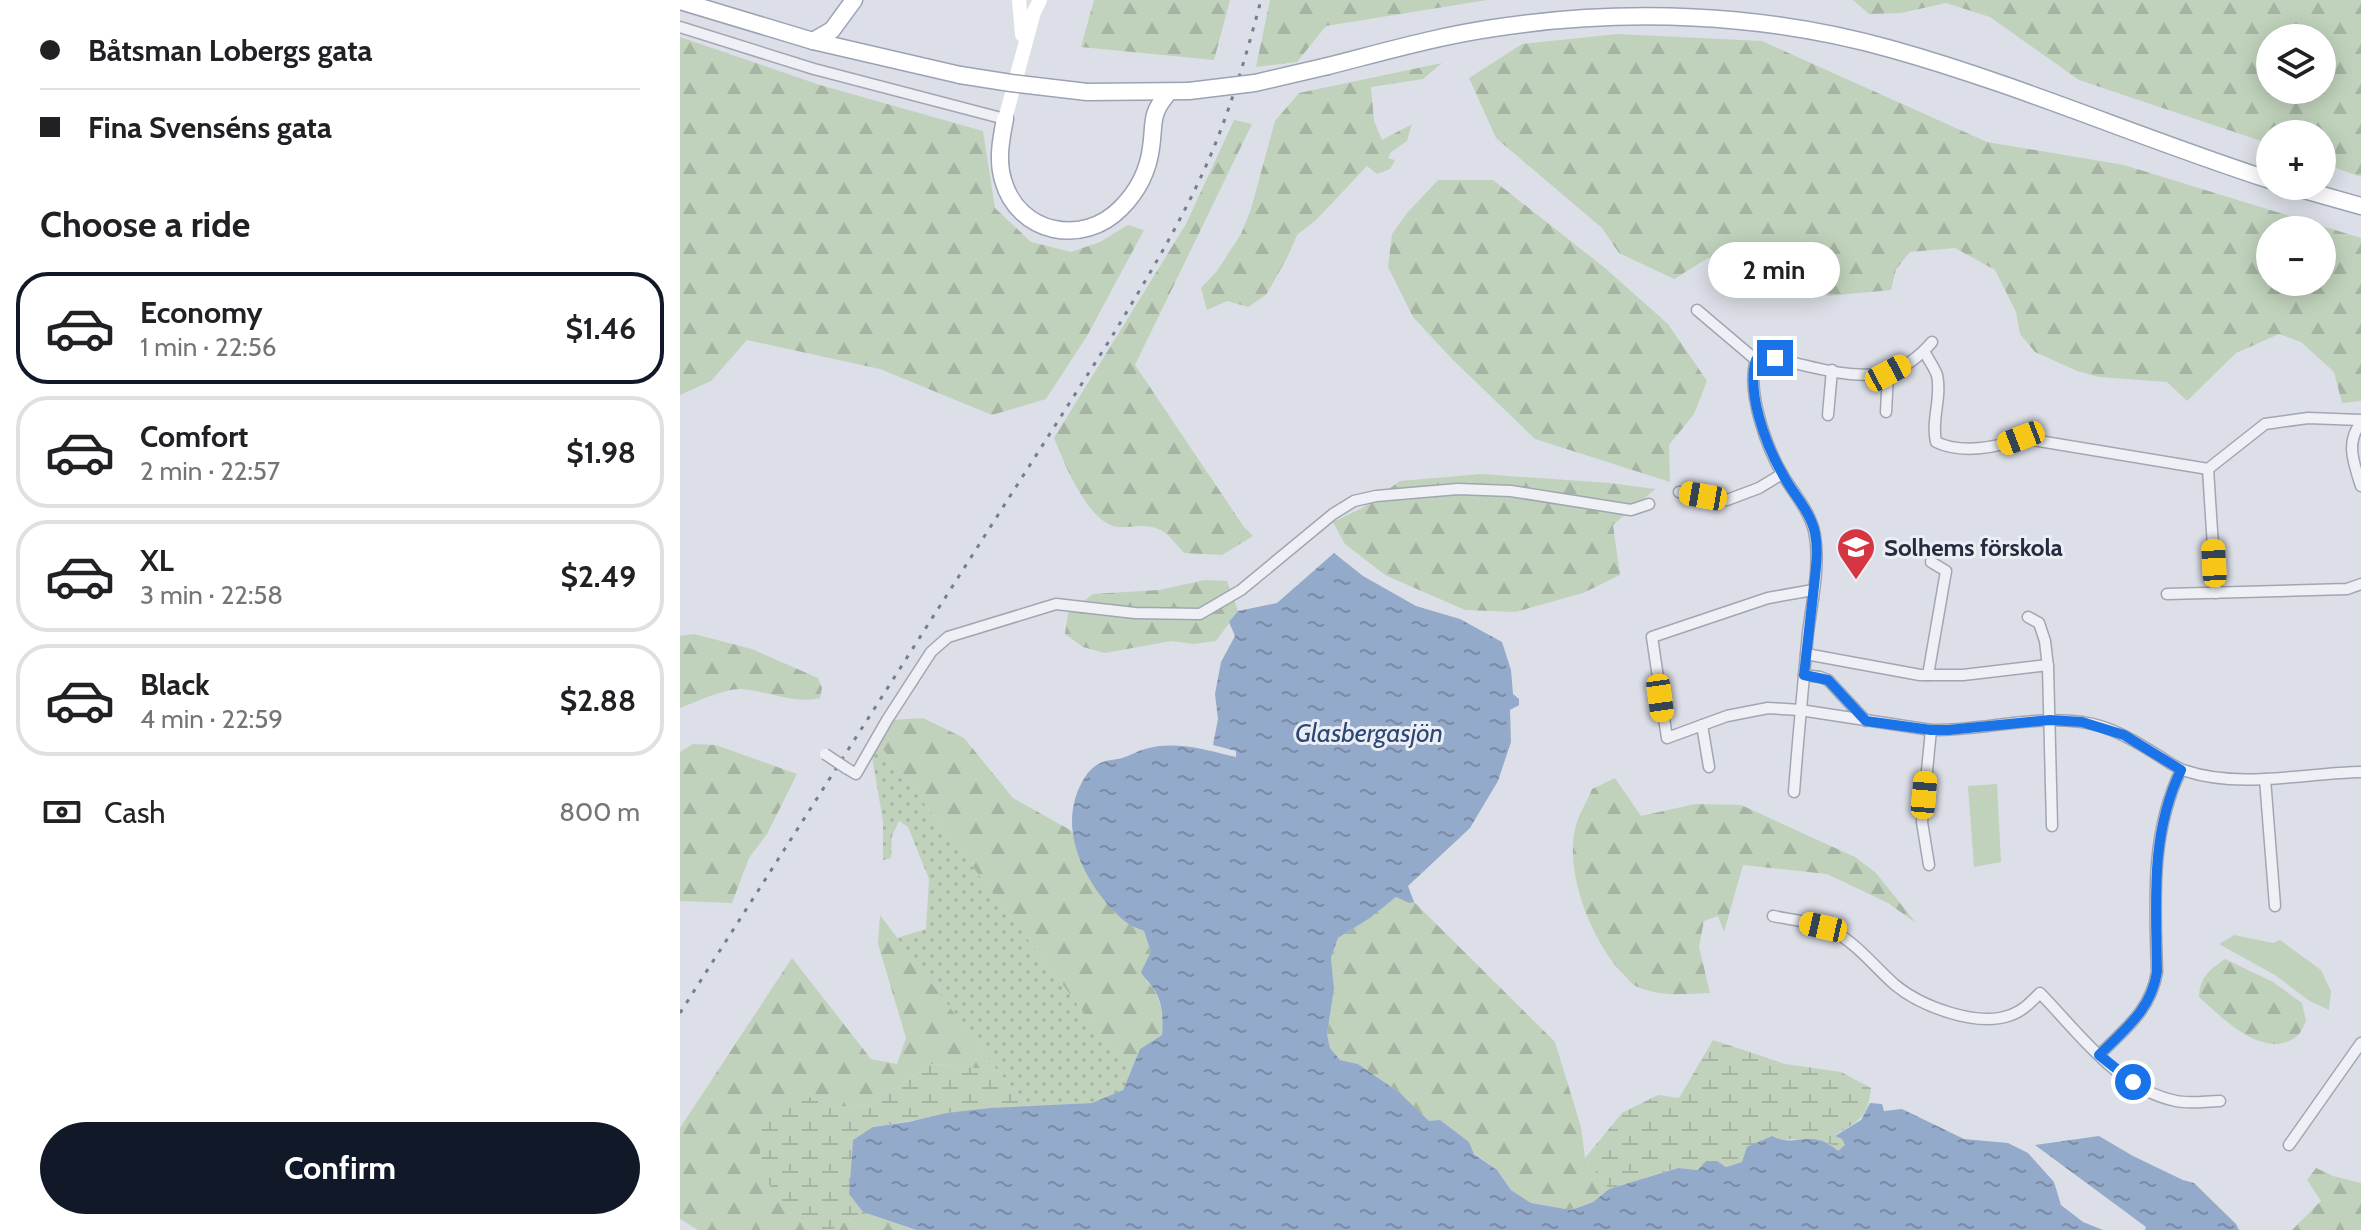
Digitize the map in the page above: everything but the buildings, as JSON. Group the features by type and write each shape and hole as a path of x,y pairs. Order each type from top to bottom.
{"main road":[{"path":"680,1 865,55 960,75 1087,92 1133,93 1189,91 1255,83 1445,37 1528,24 1633,16 1737,21 1889,48 2036,96 2256,175"},
{"path":"813,41 832,30 850,7"},
{"path":"850,7 845,22 849,37 865,55"},
{"path":"1005,119 1000,156 1008,194 1023,213 1053,229 1087,229 1106,220 1132,196 1148,162 1152,119 1169,92"},
{"path":"1133,93 1142,101 1152,119"},
{"path":"2336,199 2361,206"}],"street":[{"path":"1019,0 1022,36 1020,62"},
{"path":"680,27 814,69 1005,119 1040,0"},
{"path":"1697,310 1756,360"},
{"path":"1756,360 1766,356 1832,370 1888,373 1924,351 1932,342"},
{"path":"1924,351 1936,374 1938,398 1933,430 1936,442 1946,447 1998,447 2021,438 2208,469 2265,424 2308,418 2361,421 2351,437 2353,460 2361,486"},
{"path":"1756,360 1754,396 1767,441 1782,474 1806,510 1814,528 1817,549 1794,792"},
{"path":"1828,415 1832,370"},
{"path":"1886,412 1888,373"},
{"path":"2208,469 2216,593"},
{"path":"1679,492 1727,500 1740,497 1782,474"},
{"path":"820,751 856,774 931,652 948,637 1056,604 1135,613 1200,614 1241,590 1312,530 1354,501 1392,493 1458,489 1511,491 1631,510 1649,504"},
{"path":"1928,675 1946,571 1931,562"},
{"path":"2167,594 2347,589 2361,584"},
{"path":"1813,590 1755,602 1652,637 1667,738 1727,716 1782,708 1931,730 2050,720 2103,727 2124,735 2181,770 2206,777 2265,779 2361,772"},
{"path":"2028,617 2039,623 2048,665 2052,826"},
{"path":"1806,654 1896,672 1928,675 1963,675 2048,665"},
{"path":"1804,675 1828,680 1866,721"},
{"path":"1702,725 1709,767"},
{"path":"1929,865 1922,822 1931,730"},
{"path":"2099,1055 2147,1005 2155,983 2159,838 2165,811 2181,770"},
{"path":"2265,779 2275,906"},
{"path":"1773,916 1832,930 1904,991 1947,1012 1984,1018 2005,1017 2016,1013 2040,993 2099,1055 2133,1082 2159,1095 2187,1102 2220,1101"},
{"path":"2289,1145 2361,1043"}],"green space":[{"path":"1094,0 1230,0 1214,60 1081,47"},
{"path":"1270,0 1487,0 1326,26 1297,62 1256,67"},
{"path":"1853,0 2361,0 2361,177 2336,168 2336,120 2256,120 2256,139 2079,80 1990,17 1946,3 1901,13 1869,14"},
{"path":"1618,34 1762,41 1987,142 2124,165 2290,216 2256,216 2256,296 2336,296 2336,230 2361,238 2361,401 2342,403 2334,372 2301,342 2279,334 2236,353 2187,401 2167,382 2099,377 2077,371 2035,352 2020,334 2016,312 1995,270 1955,248 1910,252 1896,269 1891,290 1828,296 1751,262 1708,258 1674,279 1619,253 1602,228 1496,138 1469,78 1522,44"},
{"path":"680,37 820,85 983,131 995,208 1031,242 1071,252 1100,242 1128,225 1144,230 1087,336 1046,399 992,415 880,369 747,340 711,381 680,395"},
{"path":"1442,63 1423,79 1371,87 1374,121 1382,140 1412,124 1407,141 1391,152 1388,158 1395,160 1390,169 1377,174 1367,166 1316,220 1297,235 1266,295 1248,307 1227,301 1207,310 1201,288 1217,271 1241,234 1275,121 1299,93"},
{"path":"1234,120 1252,124 1135,365 1253,536 1222,555 1184,553 1160,530 1146,526 1118,527 1097,515 1078,490 1054,438 1186,224"},
{"path":"1438,180 1493,180 1605,268 1668,324 1707,381 1694,414 1669,445 1670,482 1535,439 1413,317 1388,267 1392,234"},
{"path":"1481,474 1655,489 1613,525 1620,575 1583,593 1515,612 1465,610 1385,575 1345,544 1333,522 1362,508 1400,481"},
{"path":"1205,580 1227,581 1238,611 1216,641 1194,644 1171,641 1105,653 1083,647 1065,634 1068,613 1093,594 1159,590"},
{"path":"694,634 752,649 818,678 822,688 820,698 800,700 740,689 718,693 680,708 680,636"},
{"path":"923,718 964,738 1013,798 1072,831 1080,859 1125,922 1144,931 1151,952 1146,981 1158,999 1162,1013 1162,1035 1140,1049 1130,1073 876,740 892,720"},
{"path":"876,740 1130,1073 1123,1090 1092,1103 1030,1107 997,1070 897,938 926,929 929,879 908,827 899,821 892,836 891,858 883,860 883,821 872,757"},
{"path":"693,744 716,745 797,774 767,834 749,858 732,903 680,901 680,752"},
{"path":"1615,778 1641,816 1695,804 1741,805 1855,857 1876,873 1916,923 1888,903 1827,874 1743,865 1724,932 1718,916 1704,921 1699,947 1710,993 1665,994 1636,986 1601,945 1584,907 1574,867 1575,829 1580,814 1592,789"},
{"path":"1997,784 2001,862 1974,867 1968,786"},
{"path":"1396,897 1414,902 1555,1042 1581,1127 1585,1158 1609,1189 1593,1202 1570,1210 1531,1203 1511,1190 1497,1170 1474,1153 1469,1142 1430,1122 1400,1093 1358,1064 1340,1060 1330,1048 1327,1034 1334,989 1331,958 1338,938"},
{"path":"880,915 997,1070 932,1064 868,1105 838,1107 804,1095 787,1210 813,1230 698,1230 680,1219 680,1128 792,958 871,1059 897,1064 906,1038 878,944"},
{"path":"2234,935 2273,943 2280,940 2321,970 2331,991 2329,1010 2219,944"},
{"path":"2225,959 2273,982 2302,1003 2306,1021 2297,1036 2284,1043 2270,1044 2257,1040 2231,1025 2199,997 2206,975"},
{"path":"1713,1040 1785,1064 1841,1072 1871,1088 1865,1112 1835,1135 1846,1146 1838,1152 1830,1144 1791,1139 1780,1141 1742,1162 1726,1167 1717,1161 1698,1170 1677,1168 1609,1189 1585,1158 1622,1113 1658,1095 1679,1098"},
{"path":"932,1064 997,1070 1030,1107 990,1108 873,1127 853,1141 849,1194 863,1212 831,1230 813,1230 787,1210 761,1173 759,1134 775,1104 804,1095 838,1107 868,1105"},
{"path":"2316,1168 2361,1183 2361,1230 2292,1230 2321,1201 2307,1180"},
{"path":"863,1212 915,1230 831,1230"}],"water":[{"name":"Glasbergasjön","path":"1334,553 1363,576 1416,606 1460,619 1502,642 1511,670 1513,694 1519,699 1519,705 1510,710 1511,742 1498,781 1470,828 1408,886 1414,902 1396,897 1338,938 1331,958 1334,989 1327,1034 1330,1048 1340,1060 1358,1064 1400,1093 1429,1121 1440,1120 1469,1142 1474,1154 1497,1170 1511,1190 1531,1203 1571,1210 1593,1202 1609,1189 1678,1168 1698,1170 1706,1161 1717,1161 1726,1167 1742,1162 1747,1147 1772,1136 1788,1140 1819,1140 1838,1151 1845,1145 1842,1139 1835,1136 1861,1120 1870,1103 1882,1104 1884,1111 1902,1109 1964,1139 2008,1143 2028,1153 2054,1182 2061,1205 2083,1222 2103,1230 916,1230 863,1212 849,1194 853,1140 873,1127 990,1108 1092,1103 1123,1090 1140,1049 1162,1035 1162,1011 1156,993 1141,972 1151,952 1144,931 1127,923 1110,907 1081,862 1072,827 1077,793 1085,777 1098,764 1156,746 1191,747 1236,757 1236,751 1213,745 1218,719 1215,694 1221,662 1235,636 1229,622 1238,611 1277,603"},
{"path":"2099,1136 2133,1156 2194,1183 2239,1230 2145,1230 2146,1227 2035,1145"}],"railway":[{"path":"680,1013 1111,338 1150,272 1187,205 1217,140 1261,0"}],"place":[{"name":"Solhems förskola","path":"1856,581"}],"route":[{"path":"1775,358 1761,356 1756,360 1754,396 1767,441 1782,474 1814,528 1817,549 1804,675 1828,680 1866,721 1931,730 2050,720 2082,722 2124,735 2181,770 2165,811 2159,838 2155,898 2157,972 2152,995 2139,1015 2099,1055 2133,1082"}]}
